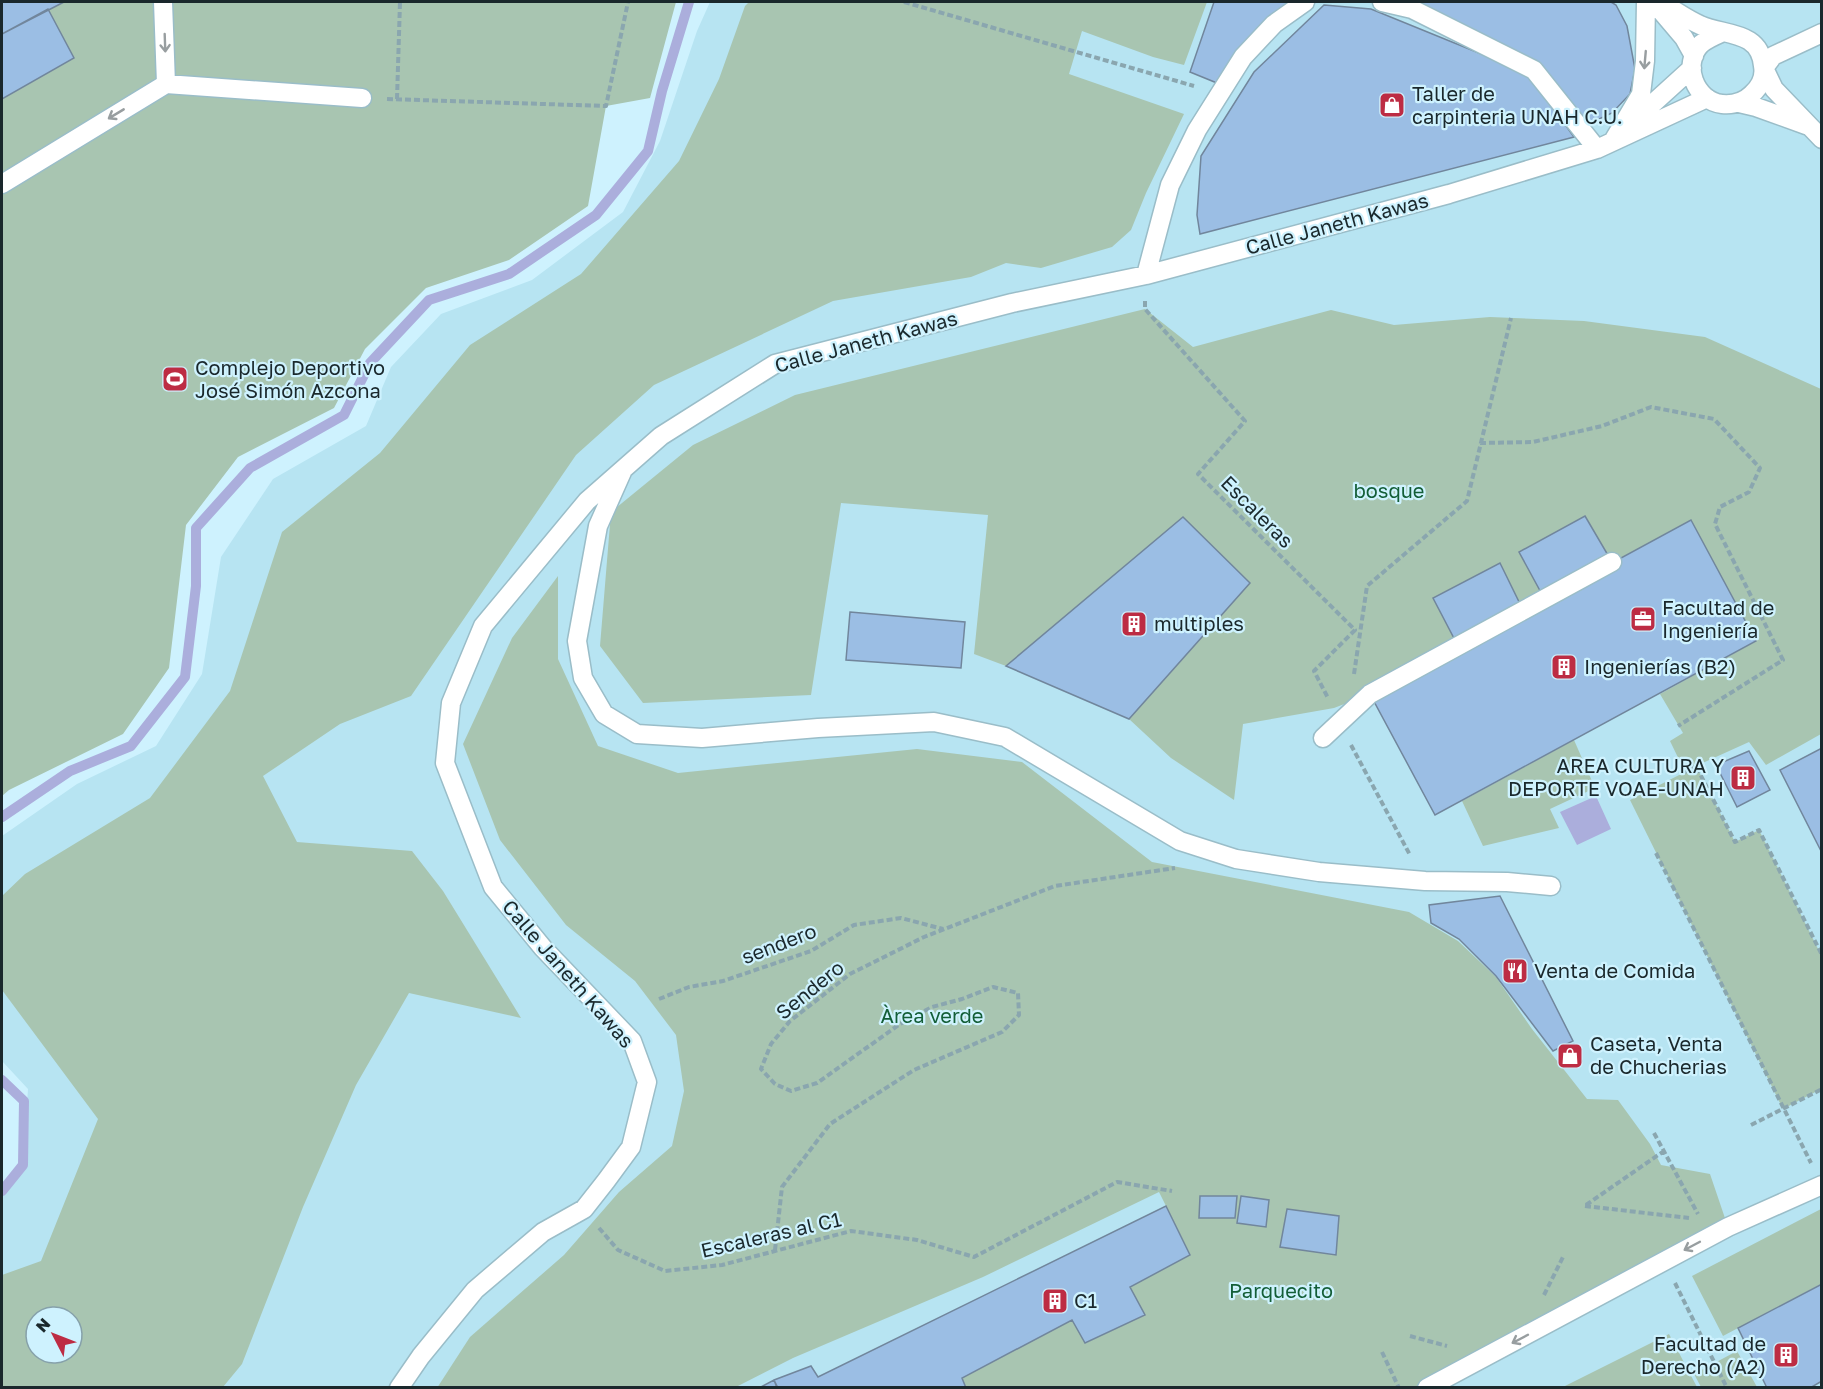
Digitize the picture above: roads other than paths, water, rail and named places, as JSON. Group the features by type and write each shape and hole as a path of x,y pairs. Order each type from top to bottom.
{"lane":[{"path":"163,2 166,84"},
{"path":"1146,275 1170,185 1197,130 1244,57 1274,24 1305,2"},
{"path":"1382,2 1412,9 1534,70 1605,145"},
{"path":"1605,145 1641,94 1645,61 1646,2"},
{"path":"1653,2 1684,38 1693,62 1693,80 1699,90 1707,98 1717,103 1728,105 1739,103 1749,97 1757,89 1764,68 1773,56 1821,33"},
{"path":"1660,2 1699,25 1721,33 1734,33 1766,42 1800,42"},
{"path":"1605,145 1693,62 1700,45 1721,33"},
{"path":"1746,37 1761,55 1764,68 1774,88 1821,139"},
{"path":"2,184 166,84 362,98"},
{"name":"Calle Janeth Kawas","path":"399,1388 421,1356 475,1290 543,1232 584,1209 631,1147 647,1082 632,1041 543,948 493,887 445,763 451,703 483,626 587,501 661,436 775,364 1012,303 1146,275 1449,194 1605,145 1707,98"},
{"path":"1739,103 1807,126"},
{"path":"624,467 598,526 577,641 583,678 603,714 637,734 702,738 818,728 934,722 1005,738 1180,841 1246,861 1319,872 1425,881 1507,882 1551,886"},
{"path":"1323,738 1337,715 1370,694 1612,562"},
{"path":"1427,1388 1728,1227 1821,1185"}],"waterway":[{"path":"2,817 70,771 131,746 185,677 196,586 196,528 250,468 344,415 370,363 429,300 509,274 596,215 648,151 662,91 689,2"},
{"path":"2,1080 24,1101 23,1165 2,1191"}],"place":[{"name":"Taller de carpinteria UNAH C.U.","path":"1392,105"},
{"name":"Complejo Deportivo José Simón Azcona","path":"175,379"},
{"name":"Facultad de Ingeniería","path":"1643,619"},
{"name":"multiples","path":"1134,624"},
{"name":"Ingenierías (B2)","path":"1564,667"},
{"name":"AREA CULTURA Y DEPORTE VOAE-UNAH","path":"1743,778"},
{"name":"Venta de Comida","path":"1515,971"},
{"name":"Caseta, Venta de Chucherias","path":"1570,1056"},
{"name":"C1","path":"1055,1301"},
{"name":"Facultad de Derecho (A2)","path":"1786,1355"}],"park label":[{"name":"bosque","path":"1389,491"},
{"name":"Àrea verde","path":"932,1016"},
{"name":"Parquecito","path":"1281,1291"}]}
